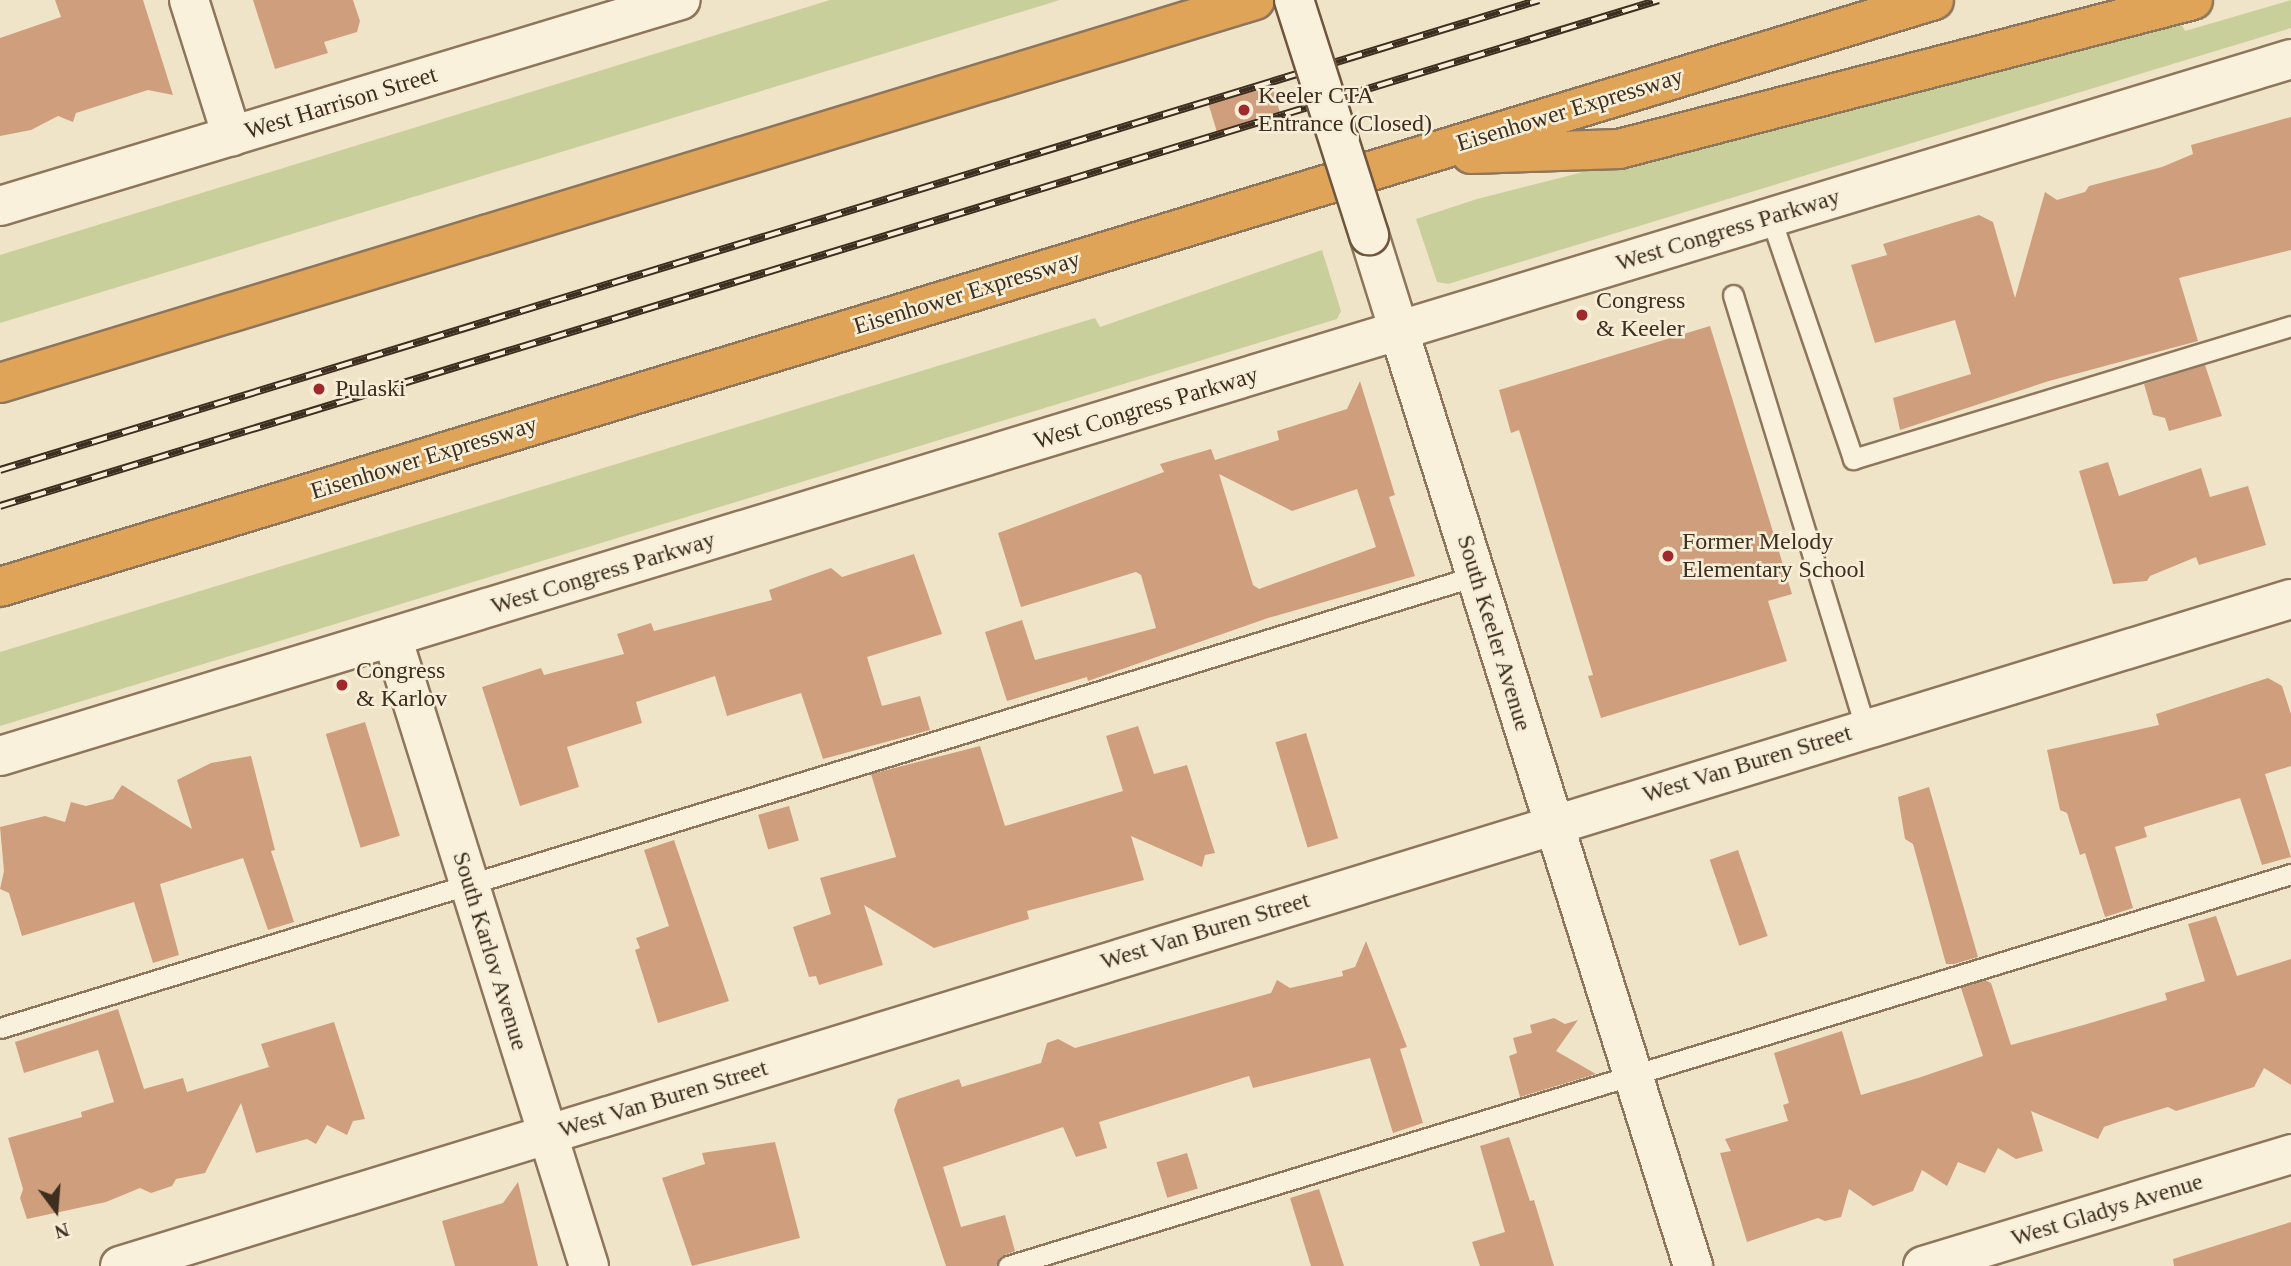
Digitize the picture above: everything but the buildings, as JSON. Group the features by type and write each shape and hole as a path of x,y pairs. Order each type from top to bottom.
{"highway":[{"path":"0,383 1255,0"},
{"name":"Eisenhower Expressway","path":"0,587 1934,0"},
{"path":"1417,156 1619,149 2193,0"}],"street":[{"path":"189,0 232,136"},
{"name":"West Harrison Street","path":"0,206 681,0"},
{"name":"South Keeler Avenue","path":"1294,0 1693,1266"},
{"name":"West Congress Parkway","path":"0,756 2291,59"},
{"name":"West Van Buren Street","path":"120,1266 1554,823 2291,599"},
{"name":"South Karlov Avenue","path":"391,637 589,1266"},
{"name":"West Gladys Avenue","path":"1923,1266 2291,1154"}],"lane":[{"path":"1770,216 1853,459 2291,326"},
{"path":"1733,295 1865,728"},
{"path":"0,1028 1476,576"},
{"path":"1008,1266 2291,874"}],"green space":[{"path":"830,0 1060,0 0,323 0,255"},
{"path":"2291,0 2291,28 1448,284 1437,282 1416,219 1477,199 2180,21 2185,31"},
{"path":"1322,250 1341,311 1337,319 0,726 0,652 1095,318 1100,327"}],"railway":[{"path":"0,470 1539,0"},
{"path":"0,506 1659,0"}],"place":[{"name":"Keeler CTA Entrance (Closed)","path":"1244,110"},
{"name":"Congress & Keeler","path":"1582,315"},
{"name":"Pulaski","path":"319,389"},
{"name":"Former Melody Elementary School","path":"1668,556"},
{"name":"Congress & Karlov","path":"342,685"}]}
